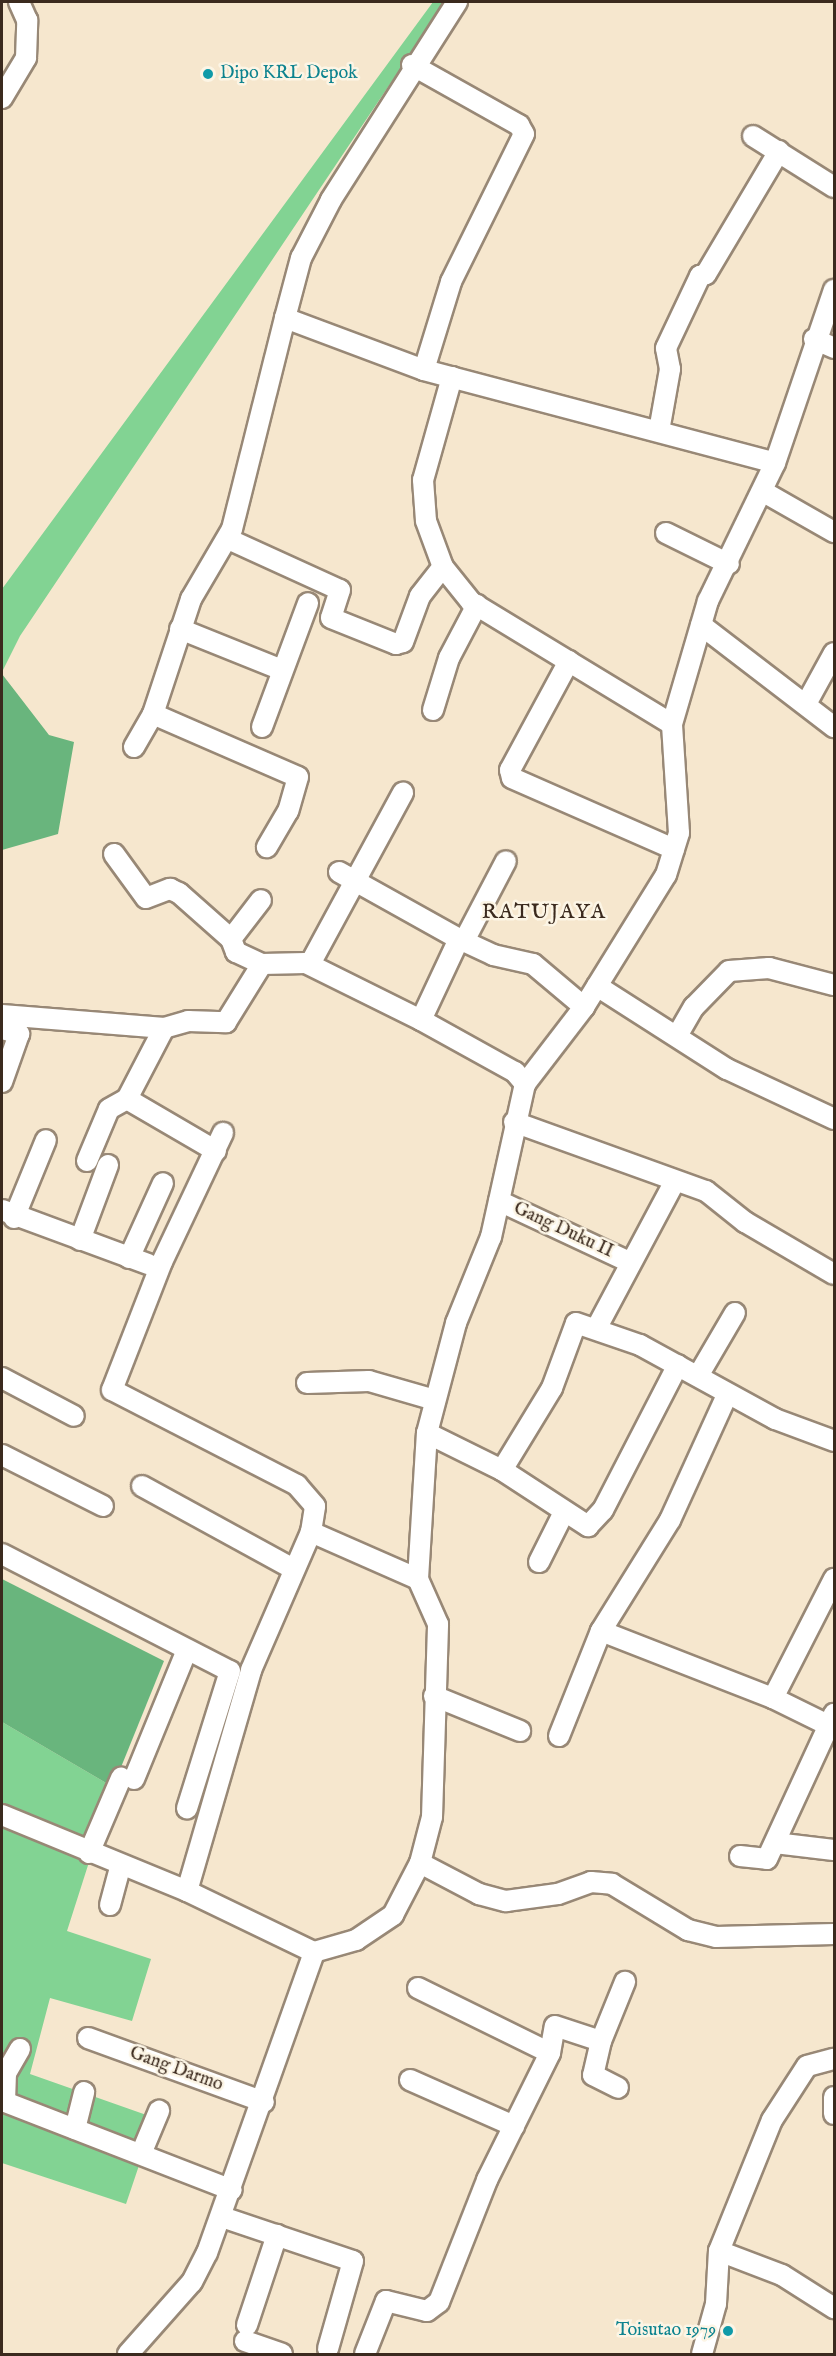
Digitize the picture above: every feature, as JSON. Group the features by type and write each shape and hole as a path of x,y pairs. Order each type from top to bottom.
{"street":[{"path":"2,98 26,58 27,20 19,2"},
{"path":"134,747 153,714 180,629 214,551 228,539 301,258 412,65 457,2"},
{"path":"412,65 519,125 524,134 451,282 424,370"},
{"path":"753,136 834,187"},
{"path":"659,431 670,369 666,348 700,276 706,274 779,151"},
{"path":"2,1815 120,1867 187,1891 314,1952 356,1940 393,1915 420,1863 434,1795 434,1696 438,1624 418,1579 427,1433 435,1400 499,1201 514,1122 525,1084 584,1007 666,875 674,849 680,803 672,724 701,625 776,463 814,339 834,290"},
{"path":"285,318 424,370 776,463"},
{"path":"814,339 834,348"},
{"path":"452,377 423,480 426,521 442,567 477,605 672,724"},
{"path":"762,491 834,532"},
{"path":"666,533 729,564"},
{"path":"228,539 340,590 331,618 396,644 403,642 420,596 442,567"},
{"path":"262,727 308,603"},
{"path":"433,711 449,658 477,605"},
{"path":"701,625 834,727"},
{"path":"180,629 282,670"},
{"path":"806,705 834,653"},
{"path":"569,661 510,770 513,778 674,849"},
{"path":"153,714 298,777 288,811 267,847"},
{"path":"310,964 347,878 403,793"},
{"path":"114,854 146,898 170,889 231,939 236,952 262,964 310,964 421,1020 515,1072 525,1084"},
{"path":"421,1020 461,940 506,861"},
{"path":"347,878 493,955 533,964 584,1007"},
{"path":"231,939 261,900"},
{"path":"2,1015 15,1026 164,1028 188,1021 226,1022 262,964"},
{"path":"677,1036 694,1007 729,971 769,968 834,985"},
{"path":"597,986 727,1069 834,1119"},
{"path":"2,1082 15,1026"},
{"path":"87,1161 109,1109 127,1099 164,1028"},
{"path":"127,1099 220,1142 162,1262 112,1390 297,1485 315,1506 311,1532 292,1568 251,1670 187,1891"},
{"path":"514,1122 674,1183 706,1191 745,1222 834,1274"},
{"path":"46,1140 8,1214 148,1264"},
{"path":"80,1240 108,1165"},
{"path":"129,1257 163,1183"},
{"path":"596,1329 627,1261 674,1183"},
{"name":"Gang Duku II","path":"499,1201 627,1261"},
{"path":"698,1376 735,1313"},
{"path":"502,1470 552,1388 576,1323 596,1329 678,1365 727,1395 834,1441"},
{"path":"427,1433 502,1470 588,1526 603,1510 678,1365"},
{"path":"2,1378 74,1416"},
{"path":"307,1383 369,1381 435,1400"},
{"path":"559,1736 601,1631 670,1520 727,1395"},
{"path":"2,1455 103,1506"},
{"path":"142,1486 292,1568"},
{"path":"539,1562 564,1512"},
{"path":"311,1532 418,1579"},
{"path":"2,1554 186,1652 226,1668 232,1676 188,1808"},
{"path":"773,1698 834,1579"},
{"path":"601,1631 833,1723 775,1843 761,1863 740,1856"},
{"path":"89,1853 128,1779 186,1652"},
{"path":"434,1696 520,1731"},
{"path":"775,1843 834,1850"},
{"path":"420,1863 479,1894 506,1900 558,1894 591,1882 612,1884 688,1930 716,1937 834,1934"},
{"path":"110,1905 120,1867"},
{"path":"128,2355 192,2282 222,2217 264,2103 314,1952"},
{"path":"618,2088 593,2075 601,2041 625,1983"},
{"path":"418,1988 550,2053"},
{"path":"365,2355 386,2301 427,2312 439,2302 514,2126 550,2053 557,2025 601,2041"},
{"name":"Gang Darmo","path":"88,2038 264,2103"},
{"path":"20,2049 4,2073 5,2102 232,2190"},
{"path":"702,2355 716,2304 719,2251 772,2120 794,2080 807,2066 834,2059"},
{"path":"410,2080 514,2126"},
{"path":"75,2129 84,2092"},
{"path":"834,2097 834,2114"},
{"path":"141,2154 159,2110"},
{"path":"222,2217 353,2260 328,2349"},
{"path":"277,2235 246,2333 282,2355"},
{"path":"719,2251 782,2275 834,2308"}],"green space":[{"path":"433,2 445,2 20,636 2,672 2,589"},
{"path":"2,674 49,735 74,742 58,834 2,850"},
{"path":"2,1579 164,1661 113,1787 2,1722"},
{"path":"2,1722 113,1787 67,1931 151,1959 132,2021 50,1998 30,2074 155,2118 126,2204 2,2163"}],"place":[{"name":"Dipo KRL Depok","path":"208,74"},
{"name":"Toisutao 1979","path":"728,2331"}],"district":[{"name":"RATUJAYA","path":"544,913"}]}
